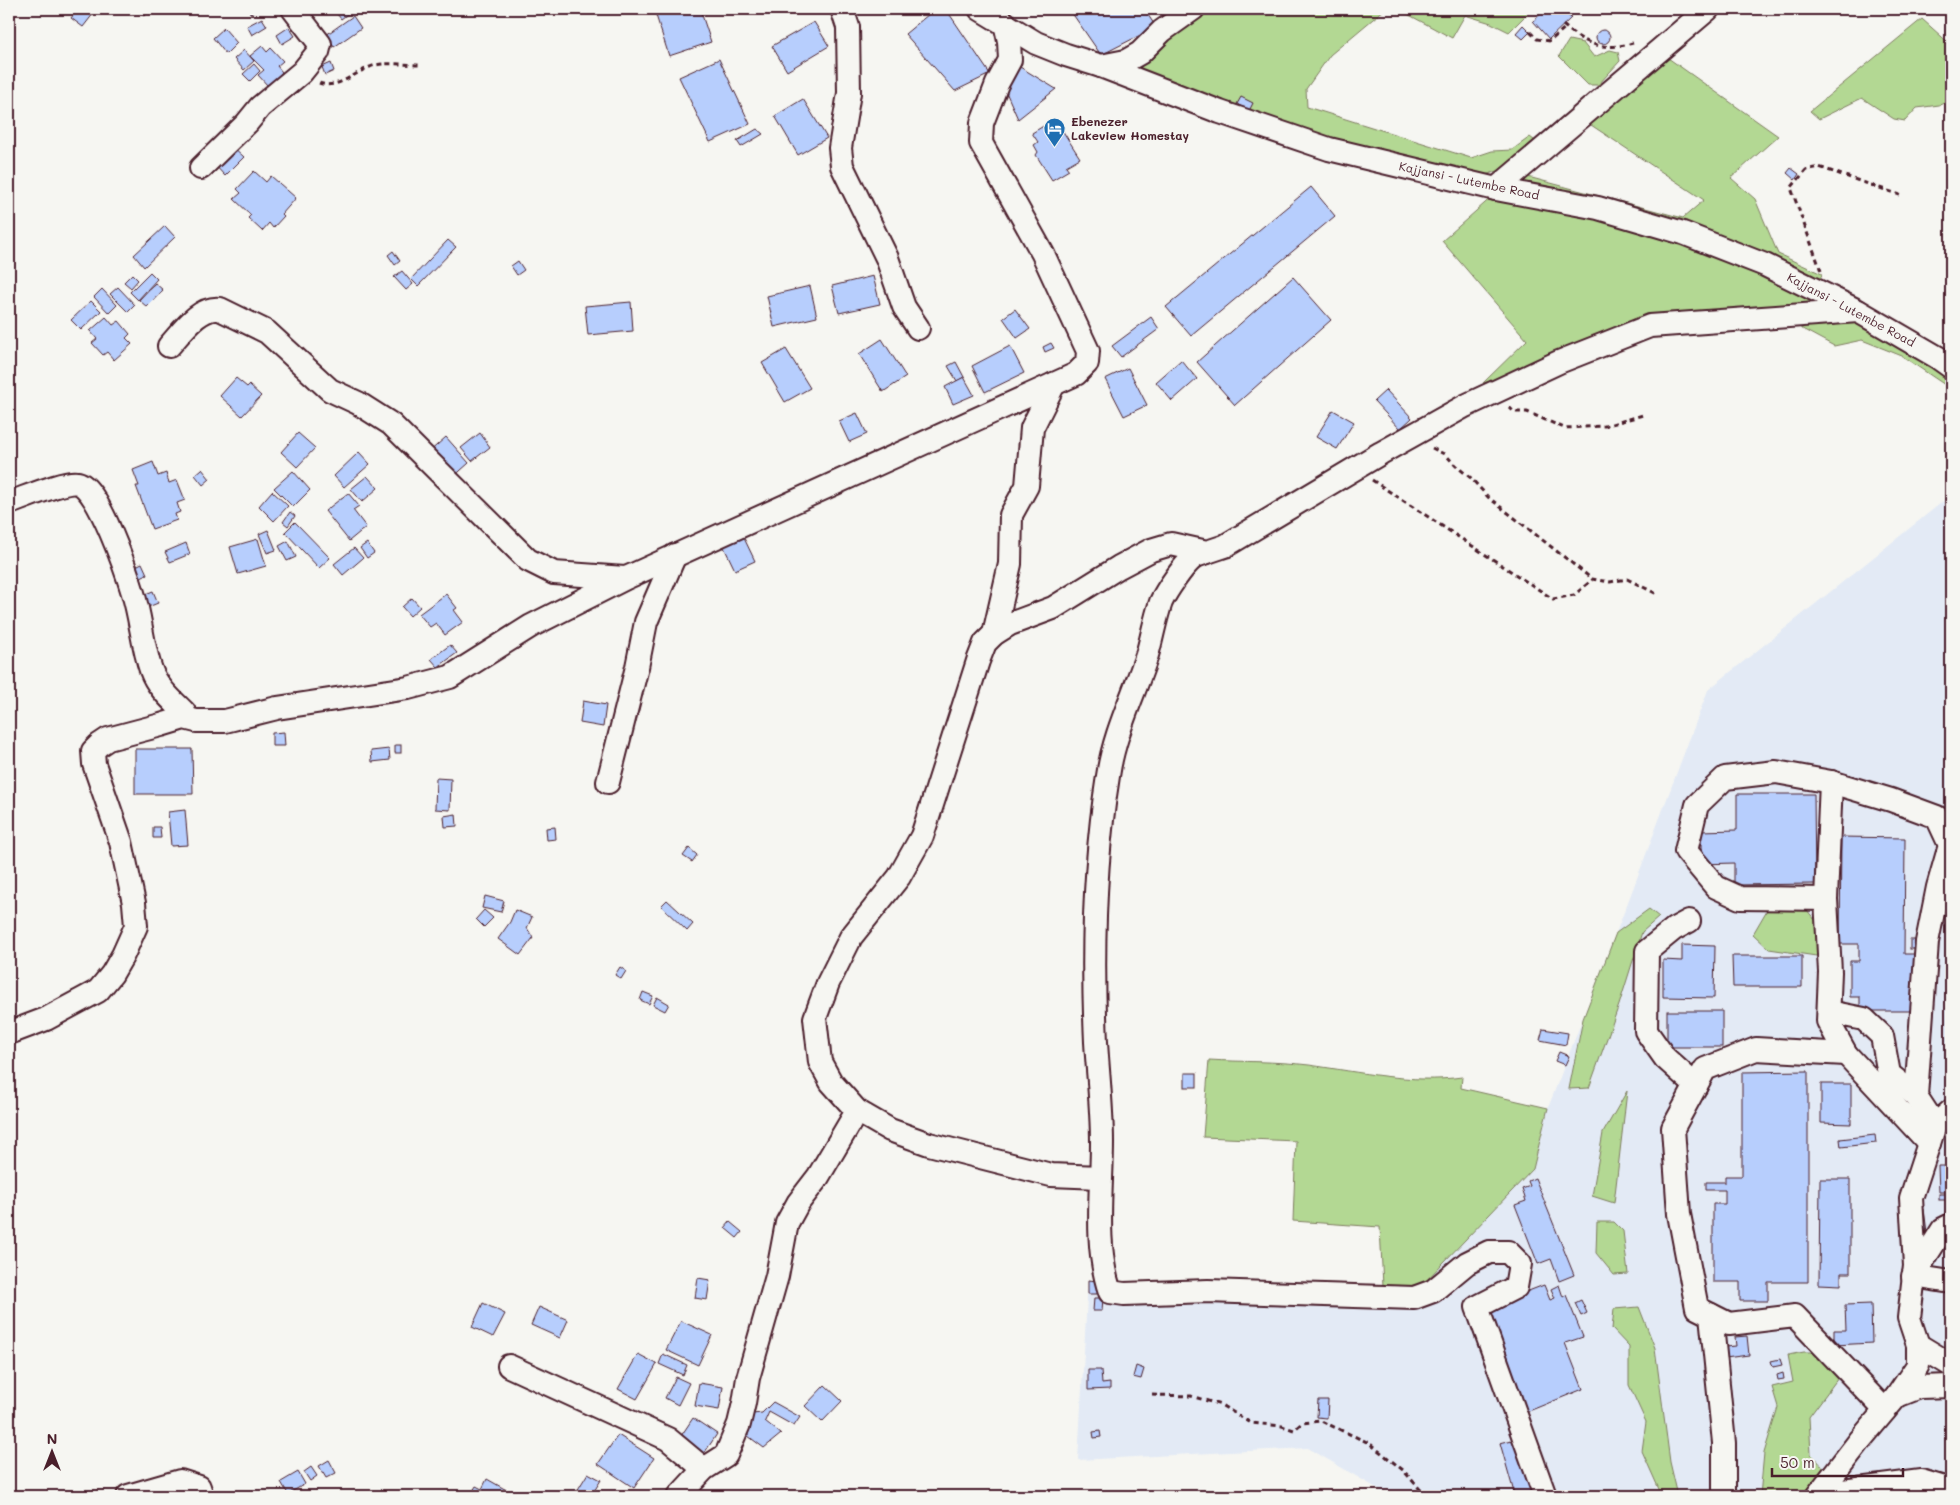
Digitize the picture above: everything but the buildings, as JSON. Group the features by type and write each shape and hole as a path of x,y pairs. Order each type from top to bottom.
{"street":[{"path":"202,168 247,123 260,107 304,68 318,52 320,44 293,9"},
{"path":"842,9 848,27 849,93 840,148 842,166 887,258 904,307 918,328"},
{"name":"Kajjansi - Lutembe Road","path":"980,9 1036,43 1220,112 1329,149 1496,189 1598,208 1683,233 1765,264 1858,311 1951,367"},
{"path":"1101,66 1126,61 1140,53 1162,31 1193,9"},
{"path":"1496,189 1708,9"},
{"path":"9,1033 46,1019 98,991 112,974 136,926 133,896 123,850 94,764 94,751 108,739 161,726 184,718 196,721 226,721 277,708 408,688 450,677 532,626 626,578 1076,374 1088,363 1088,352 1043,254 981,143 982,123 997,84 1010,60 1009,41 1005,23"},
{"path":"169,346 203,311 212,308 220,309 267,332 330,390 358,403 391,424 528,560 554,573 626,578"},
{"path":"1545,1496 1477,1307 1516,1287 1520,1264 1508,1252 1489,1252 1467,1263 1433,1291 1414,1298 1208,1291 1124,1294 1110,1292 1106,1281 1102,1250 1100,1176 1102,1142 1096,1041 1095,972 1098,871 1108,775 1123,719 1147,655 1162,602 1193,558 1225,546 1465,406 1560,362 1650,326 1858,311"},
{"path":"994,634 1010,564 1011,515 1027,486 1032,428 1054,384"},
{"path":"9,503 66,484 77,483 83,486 98,507 118,551 133,594 152,671 160,686 184,712 184,718"},
{"path":"1100,1176 1052,1175 929,1144 890,1130 857,1111 831,1082 820,1062 815,1018 828,983 851,937 899,877 922,836 985,644 994,634 1010,624 1053,608 1119,567 1151,550 1171,544 1207,552"},
{"path":"608,782 638,667 646,622 675,555"},
{"path":"1826,899 1740,898 1716,888 1686,851 1697,806 1725,778 1776,772 1831,782 1891,800 1937,817 1950,845 1938,887 1927,942 1916,1096"},
{"path":"1831,782 1826,899 1830,972 1828,1021 1846,1054 1938,1126"},
{"path":"1689,921 1674,929 1647,951 1646,1031 1666,1058 1696,1086"},
{"path":"1828,1012 1864,1019 1882,1036 1889,1074 1916,1096 1938,1126"},
{"path":"1846,1054 1756,1049 1705,1069 1673,1128 1680,1214 1697,1308 1729,1324 1795,1316 1891,1403"},
{"path":"679,1496 704,1468 726,1456 739,1424 748,1378 777,1276 787,1223 798,1203 818,1177 857,1111"},
{"path":"1818,1495 1891,1403 1918,1365 1918,1345 1909,1318 1915,1266 1910,1198 1938,1126"},
{"path":"1913,1276 1943,1229 1951,1225"},
{"path":"1913,1276 1951,1282"},
{"path":"1710,1315 1724,1443 1724,1496"},
{"path":"1918,1345 1951,1365"},
{"path":"509,1366 668,1440 704,1468"},
{"path":"1891,1403 1920,1387 1951,1386"},
{"path":"128,1496 180,1481 198,1487 202,1496"},
{"path":"1818,1495 1921,1481 1951,1490"}],"path":[{"path":"1530,32 1537,39 1550,42 1564,26 1578,38 1598,46 1616,48 1633,43"},
{"path":"304,68 315,81 326,86 339,82 372,66 421,65"},
{"path":"1816,290 1822,274 1791,188 1806,170 1819,167 1900,195"},
{"path":"1494,392 1514,412 1527,412 1564,428 1605,426 1643,415"},
{"path":"1410,437 1446,455 1471,478 1488,498 1592,580 1610,582 1627,580 1659,595"},
{"path":"1355,469 1553,599 1574,595 1592,580"},
{"path":"1152,1395 1191,1396 1221,1405 1251,1423 1282,1426 1294,1430 1302,1423 1321,1421 1369,1443 1403,1470 1426,1496"}],"shaded area":[{"path":"1951,495 1951,1496 1661,1496 1650,1471 1660,1496 1390,1496 1308,1448 1078,1460 1088,1280 1251,1286 1421,1286 1533,1169 1548,1108 1708,690"}],"green space":[{"path":"1204,9 1385,9 1330,55 1306,89 1307,107 1471,158 1492,151 1512,150 1530,137 1539,144 1501,170 1482,176 1291,128 1120,66"},
{"path":"1398,9 1532,9 1509,32 1491,23 1465,15 1452,38"},
{"path":"1922,19 1951,45 1951,101 1917,108 1905,121 1894,119 1862,98 1819,119 1810,111"},
{"path":"1569,40 1583,43 1594,57 1610,50 1618,52 1620,61 1598,85 1588,85 1559,56"},
{"path":"1668,58 1778,136 1731,178 1755,199 1778,254 1822,274 1819,283 1520,182 1526,171 1528,177 1683,218 1704,200 1588,123"},
{"path":"1493,196 1593,215 1730,257 1802,292 1811,302 1803,310 1739,310 1483,383 1527,340 1442,241"},
{"path":"1854,317 1951,376 1951,389 1902,356 1862,340 1834,346 1793,324"},
{"path":"1785,904 1806,909 1830,938 1823,957 1769,949 1753,934 1767,910"},
{"path":"1649,909 1659,917 1642,932 1619,1005 1589,1088 1569,1089 1583,1019 1616,933"},
{"path":"1209,1060 1309,1065 1405,1078 1443,1079 1462,1077 1461,1088 1548,1108 1533,1169 1421,1286 1383,1286 1380,1227 1293,1221 1296,1141 1203,1137"},
{"path":"1627,1091 1614,1203 1592,1196 1603,1133"},
{"path":"1597,1222 1614,1222 1623,1231 1628,1274 1614,1275 1596,1253"},
{"path":"1639,1307 1655,1348 1670,1462 1678,1496 1662,1496 1642,1451 1646,1422 1629,1385 1629,1347 1612,1329 1614,1309"},
{"path":"1804,1352 1825,1352 1838,1378 1809,1417 1811,1454 1826,1470 1812,1496 1760,1496 1764,1453 1778,1407 1772,1387 1793,1382 1788,1355"}],"place":[{"name":"Ebenezer Lakeview Homestay","path":"1055,148"}]}
